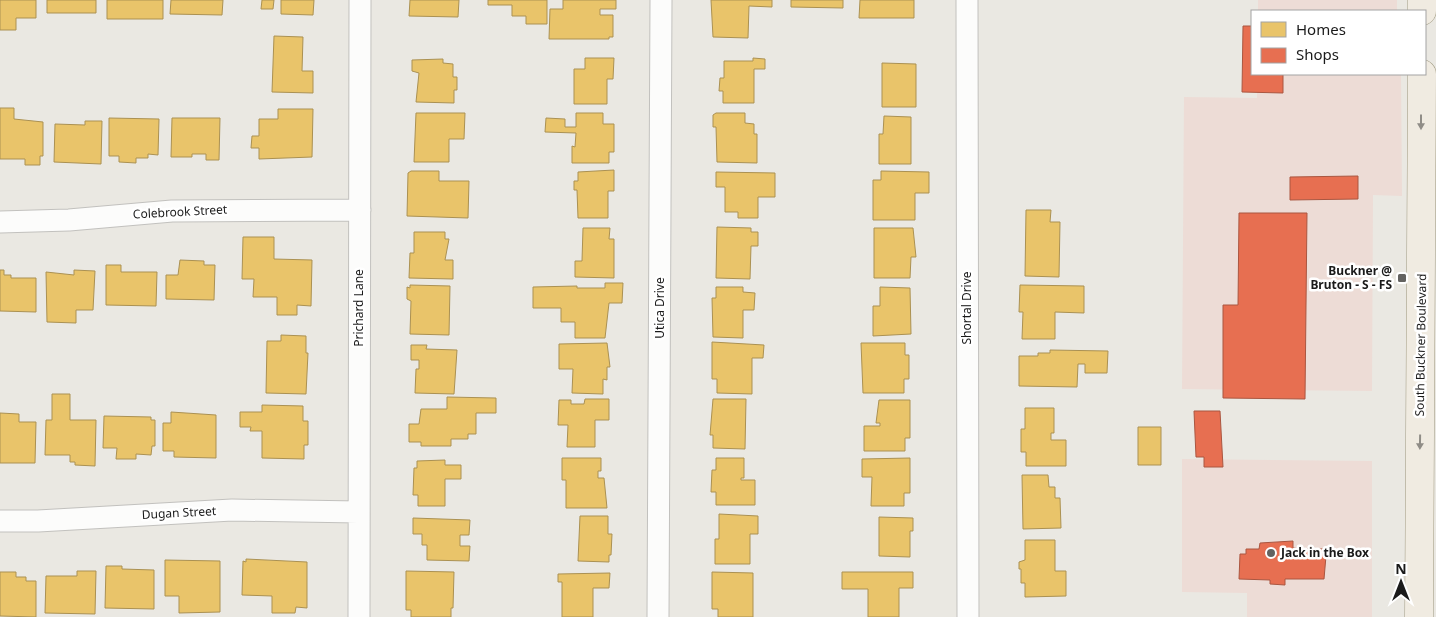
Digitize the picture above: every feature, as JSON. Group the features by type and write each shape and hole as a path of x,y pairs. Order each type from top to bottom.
{"main road":[{"name":"South Buckner Boulevard","path":"1419,617 1422,75"}],"street":[{"name":"Prichard Lane","path":"359,617 360,0"},
{"name":"Utica Drive","path":"658,617 661,0"},
{"name":"Shortal Drive","path":"967,0 968,617"},
{"name":"Colebrook Street","path":"0,222 69,220 172,211 360,210"},
{"name":"Dugan Street","path":"0,521 38,521 232,510 358,512"}],"shaded area":[{"path":"1258,0 1397,0 1397,10 1258,10"},
{"path":"1257,75 1401,75 1402,196 1373,195 1372,391 1182,389 1184,97 1257,98"},
{"path":"1182,459 1372,461 1372,617 1247,617 1247,593 1182,592"}],"building: Homes":[{"path":"0,0 36,0 36,18 16,18 16,30 0,30"},
{"path":"47,0 96,0 96,13 47,13"},
{"path":"107,0 163,0 163,19 107,19"},
{"path":"171,0 223,0 222,15 170,14"},
{"path":"262,0 274,0 273,9 261,9"},
{"path":"281,0 314,0 313,15 281,14"},
{"path":"410,0 459,0 458,17 409,16"},
{"path":"488,0 547,0 547,24 526,24 526,16 512,16 512,5 488,5"},
{"path":"563,0 616,0 616,9 600,9 600,15 613,15 613,37 609,37 609,39 549,39 550,9 563,9"},
{"path":"711,0 772,0 772,7 749,6 748,38 713,37"},
{"path":"791,0 843,0 843,8 791,7"},
{"path":"860,0 914,0 914,18 859,18"},
{"path":"274,36 303,37 302,71 313,71 313,93 272,92"},
{"path":"585,58 614,58 613,79 607,79 607,104 574,104 574,69 585,69"},
{"path":"753,58 765,59 765,69 754,69 754,103 723,103 723,91 719,91 720,78 724,78 724,61 753,61"},
{"path":"443,59 443,63 453,64 453,77 457,77 454,103 416,102 419,73 412,71 412,60"},
{"path":"882,63 916,64 916,107 882,107"},
{"path":"0,108 14,108 14,119 43,122 43,156 40,156 40,165 25,165 25,159 0,159"},
{"path":"278,109 313,109 312,157 259,159 259,148 251,148 252,136 259,136 259,119 278,119"},
{"path":"416,113 465,113 464,139 449,139 449,162 414,162"},
{"path":"576,113 603,113 603,124 614,124 614,152 609,152 609,163 572,163 572,146 575,147 576,133 545,132 546,118 565,119 565,127 576,127"},
{"path":"716,113 745,113 745,123 754,124 754,134 757,134 757,163 717,162 716,127 713,127 713,115"},
{"path":"884,116 911,117 911,164 879,164 879,134 883,134"},
{"path":"109,118 159,119 158,155 148,154 148,158 136,158 136,163 119,162 119,156 109,156"},
{"path":"172,118 220,118 219,160 206,160 206,154 192,154 192,157 171,157"},
{"path":"85,121 102,121 101,164 54,162 55,124 85,125"},
{"path":"614,170 614,191 608,191 608,218 578,218 577,190 574,190 574,181 578,181 578,172"},
{"path":"411,171 439,171 439,181 469,181 468,218 407,216 408,173"},
{"path":"881,171 929,172 929,193 915,193 915,220 873,220 873,180 881,180"},
{"path":"716,172 775,173 775,197 758,197 758,218 738,218 738,212 725,212 725,187 716,187"},
{"path":"1026,210 1051,210 1050,222 1060,222 1059,277 1025,276"},
{"path":"717,227 751,228 751,232 758,232 758,246 751,246 750,279 716,278"},
{"path":"583,228 610,228 609,239 614,239 614,278 575,277 575,261 582,261"},
{"path":"874,228 913,228 916,257 911,257 910,278 874,278"},
{"path":"414,232 445,232 445,239 449,239 445,260 453,260 453,279 409,278 410,253 414,253"},
{"path":"243,237 274,237 274,259 312,260 311,306 297,305 297,315 277,315 277,297 253,297 254,279 242,279"},
{"path":"180,260 204,261 204,265 215,265 214,300 166,299 166,275 178,275"},
{"path":"106,265 121,265 121,272 157,272 156,306 106,305"},
{"path":"0,270 4,270 4,275 11,275 11,278 36,278 36,312 0,311"},
{"path":"74,270 95,271 93,310 76,310 76,323 47,322 46,272 74,275"},
{"path":"605,283 623,283 622,303 609,303 605,338 575,338 575,322 561,322 561,308 533,308 533,287 577,286 577,288 605,288"},
{"path":"410,285 450,286 449,335 410,334 411,301 407,299 407,287 410,288"},
{"path":"1020,285 1084,286 1084,313 1055,312 1055,339 1022,339 1023,312 1019,312"},
{"path":"716,287 743,287 743,292 755,293 754,310 743,310 743,338 713,337 712,298 716,298"},
{"path":"880,287 910,288 911,334 873,336 873,306 880,306"},
{"path":"281,335 306,336 306,353 308,353 306,394 266,393 267,341 281,341"},
{"path":"712,342 764,345 763,358 752,358 752,394 717,393 717,379 712,379"},
{"path":"607,343 610,367 607,367 607,380 603,379 603,394 572,393 573,369 559,369 559,344"},
{"path":"861,343 905,343 905,355 909,355 909,379 904,379 904,393 863,393"},
{"path":"411,345 427,345 426,349 457,350 454,394 415,393 416,369 419,369 419,360 411,360"},
{"path":"1050,350 1108,351 1107,373 1085,373 1085,364 1078,364 1077,387 1019,386 1019,356 1038,356 1038,353 1050,353"},
{"path":"52,394 70,394 70,420 96,420 95,466 75,465 75,462 70,462 70,455 45,455 46,420 52,420"},
{"path":"447,397 496,398 496,413 476,413 476,434 468,434 468,439 451,439 451,446 421,446 421,442 409,442 409,424 419,424 421,409 447,409"},
{"path":"585,399 609,399 609,420 595,420 595,447 567,447 568,425 558,425 559,400 571,400 571,404 584,404"},
{"path":"713,399 746,399 745,449 713,448 713,435 710,435"},
{"path":"879,400 910,400 910,438 905,438 905,451 864,451 864,426 880,426 880,423 876,423"},
{"path":"262,405 303,406 303,421 308,421 308,445 304,445 304,459 262,458 262,431 250,431 251,427 240,427 240,412 262,412"},
{"path":"1025,408 1054,408 1054,433 1051,433 1051,440 1066,440 1066,466 1026,466 1026,452 1021,452 1021,429 1025,429"},
{"path":"171,412 216,415 216,458 174,457 174,451 163,451 163,423 171,423"},
{"path":"0,413 19,414 19,422 36,422 35,463 0,463"},
{"path":"104,416 151,417 151,420 155,420 155,446 152,446 151,455 136,454 136,459 116,459 117,448 103,448"},
{"path":"1138,427 1161,427 1161,465 1138,465"},
{"path":"562,458 601,458 601,471 598,471 598,478 604,478 607,508 566,508 566,480 562,480"},
{"path":"716,458 744,458 744,478 741,478 741,480 755,480 755,505 716,505 716,492 711,492 712,470 716,470"},
{"path":"910,458 910,493 904,493 904,506 871,506 872,477 862,477 862,459"},
{"path":"445,460 445,465 461,465 461,479 445,479 445,506 418,506 418,495 413,495 414,468 417,468 417,461"},
{"path":"1022,475 1048,475 1049,487 1055,487 1055,498 1060,498 1061,528 1023,529"},
{"path":"719,514 758,516 758,534 750,534 750,564 715,564 715,539 719,539"},
{"path":"580,516 608,516 608,534 612,534 609,562 578,561"},
{"path":"879,517 913,518 913,531 910,531 910,557 879,556"},
{"path":"413,518 470,520 469,535 460,535 460,546 470,546 469,561 427,560 427,545 422,545 422,534 413,534"},
{"path":"1025,540 1055,540 1055,571 1066,571 1066,596 1025,597 1025,583 1021,583 1019,562 1025,560"},
{"path":"246,559 307,562 307,608 296,607 295,613 272,613 272,596 242,595 243,561 246,562"},
{"path":"165,560 220,561 220,612 179,613 179,596 165,596"},
{"path":"106,566 122,566 122,569 154,570 154,609 105,608"},
{"path":"77,571 96,571 95,614 45,613 46,576 77,576"},
{"path":"406,571 454,572 451,617 411,617 411,610 406,610"},
{"path":"0,572 16,572 16,577 26,577 26,581 36,581 36,617 0,616"},
{"path":"712,572 753,573 753,617 718,617 718,609 712,609"},
{"path":"842,572 913,572 913,588 899,588 899,617 868,617 868,589 842,589"},
{"path":"610,573 609,588 593,588 593,617 562,617 562,582 558,582 558,574"}],"building: Shops":[{"path":"1243,26 1251,26 1251,75 1283,75 1283,93 1242,92"},
{"path":"1358,176 1358,199 1290,200 1290,177"},
{"path":"1239,213 1307,213 1305,399 1223,398 1223,305 1238,305"},
{"path":"1194,411 1220,411 1223,467 1204,467 1204,457 1196,457"},
{"path":"1293,541 1293,548 1323,549 1323,556 1326,556 1324,579 1285,579 1285,585 1270,584 1270,580 1239,579 1240,554 1246,554 1246,549 1259,549 1260,543"}],"place":[{"name":"Buckner @ Bruton - S - FS","path":"1402,278"},
{"name":"Jack in the Box","path":"1271,553"}]}
